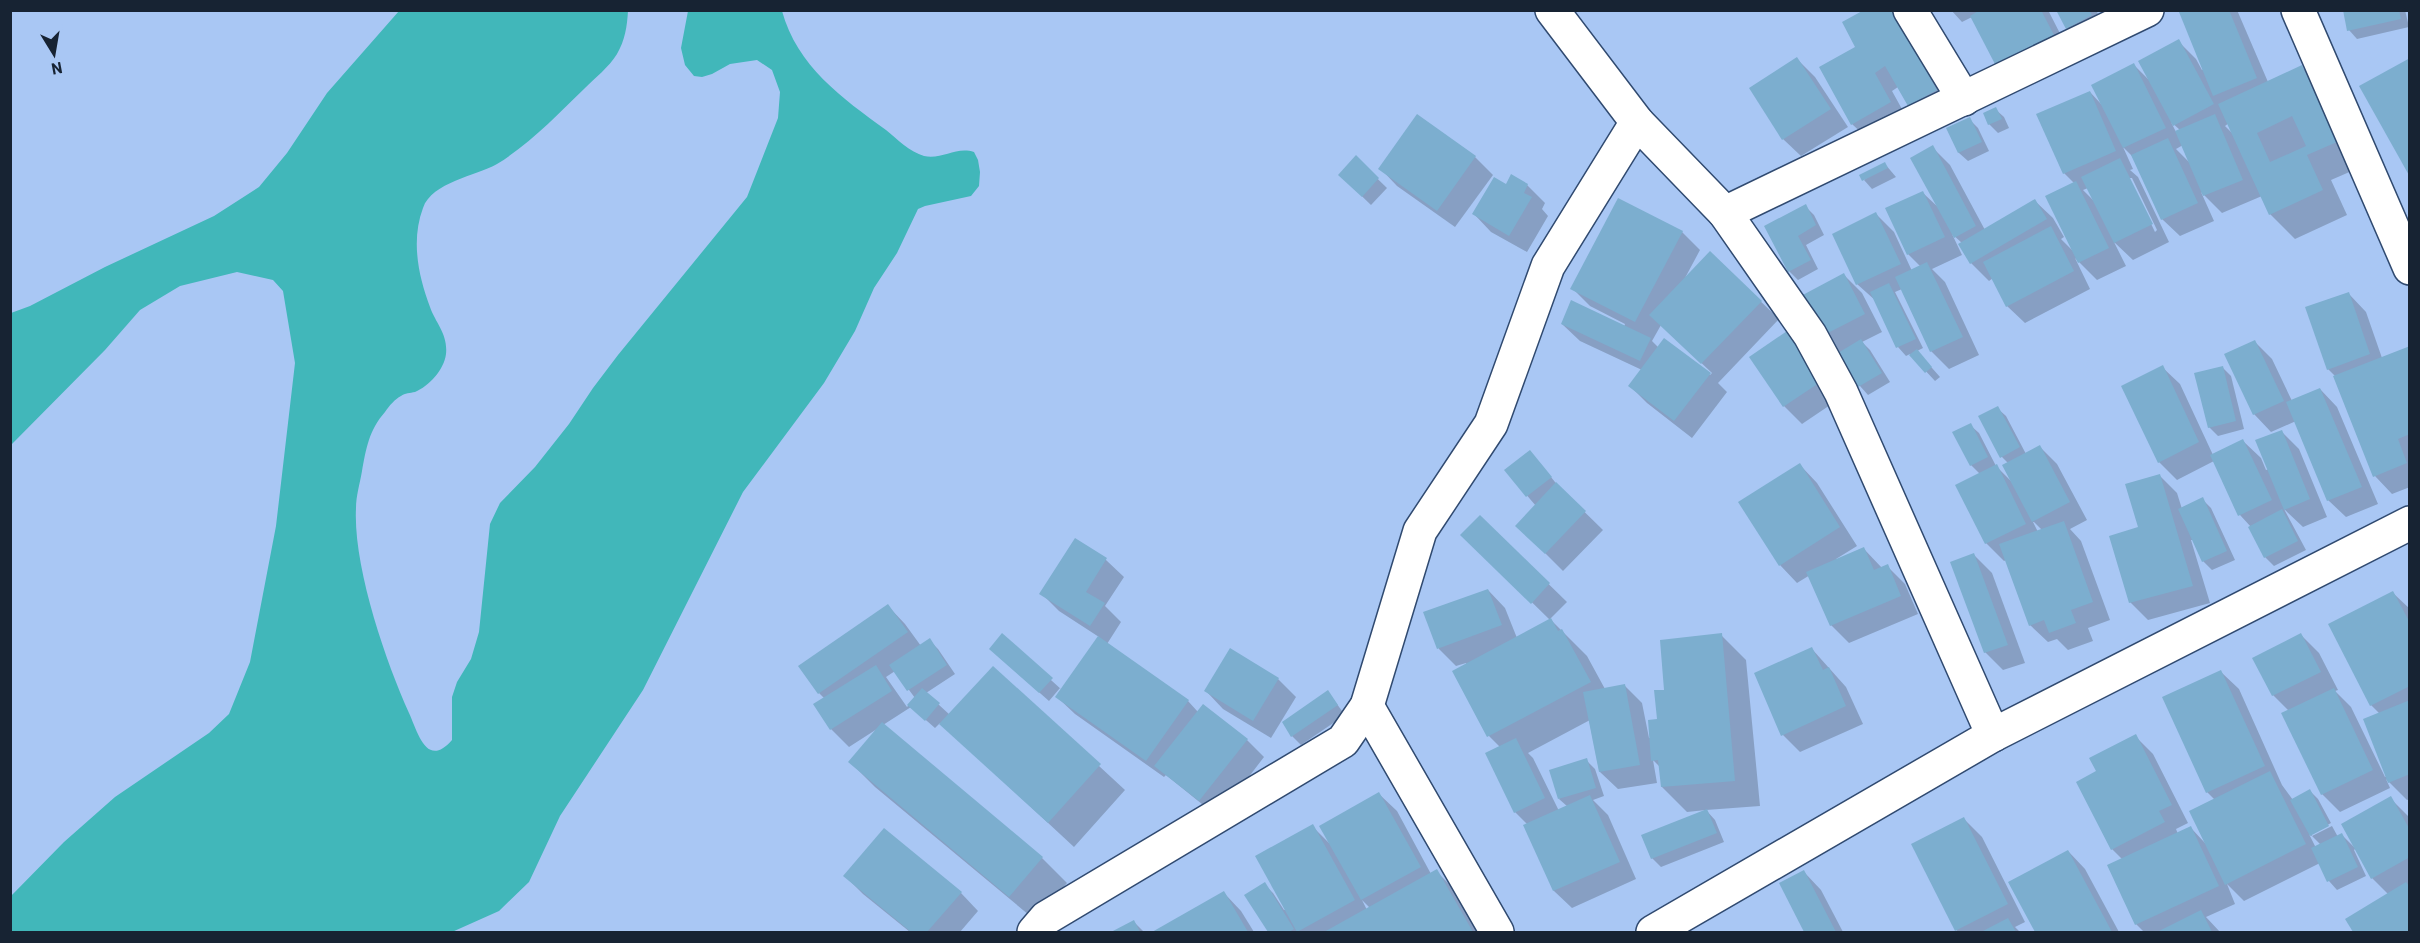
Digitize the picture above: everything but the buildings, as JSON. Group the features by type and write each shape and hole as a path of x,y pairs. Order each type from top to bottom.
{"street":[{"path":"1552,10 1637,122 1725,213 1810,335 1841,392 1993,735"},
{"path":"1910,10 1964,99"},
{"path":"1725,213 2147,10"},
{"path":"2298,10 2409,268"},
{"path":"1034,933 1046,918 1342,741 1368,706 1420,531 1491,424 1548,266 1637,122"},
{"path":"1653,933 1993,735 2409,524"},
{"path":"1368,706 1497,933"}],"shaded area":[{"path":"399,11 628,11 622,44 614,59 602,72 543,128 509,156 497,164 435,192 428,199 419,220 417,245 419,270 430,307 445,341 445,360 430,382 415,392 404,394 397,399 388,407 375,426 367,447 357,494 356,531 372,612 390,667 420,738 424,745 436,751 452,740 452,697 457,682 471,659 479,632 490,524 500,503 535,467 618,355 747,197 778,118 780,92 772,70 757,60 730,64 702,77 694,76 685,65 681,48 688,11 782,11 798,48 823,79 838,93 914,152 931,157 961,151 974,152 980,172 979,186 971,196 918,209 897,253 874,288 855,331 824,383 743,492 643,690 560,816 529,882 499,911 452,932 11,932 11,896 64,842 115,797 209,733 229,714 250,662 276,526 295,363 283,291 273,280 237,272 180,286 140,310 105,350 11,445 11,313 30,306 105,267 214,216 259,187 287,153 327,93"}]}
